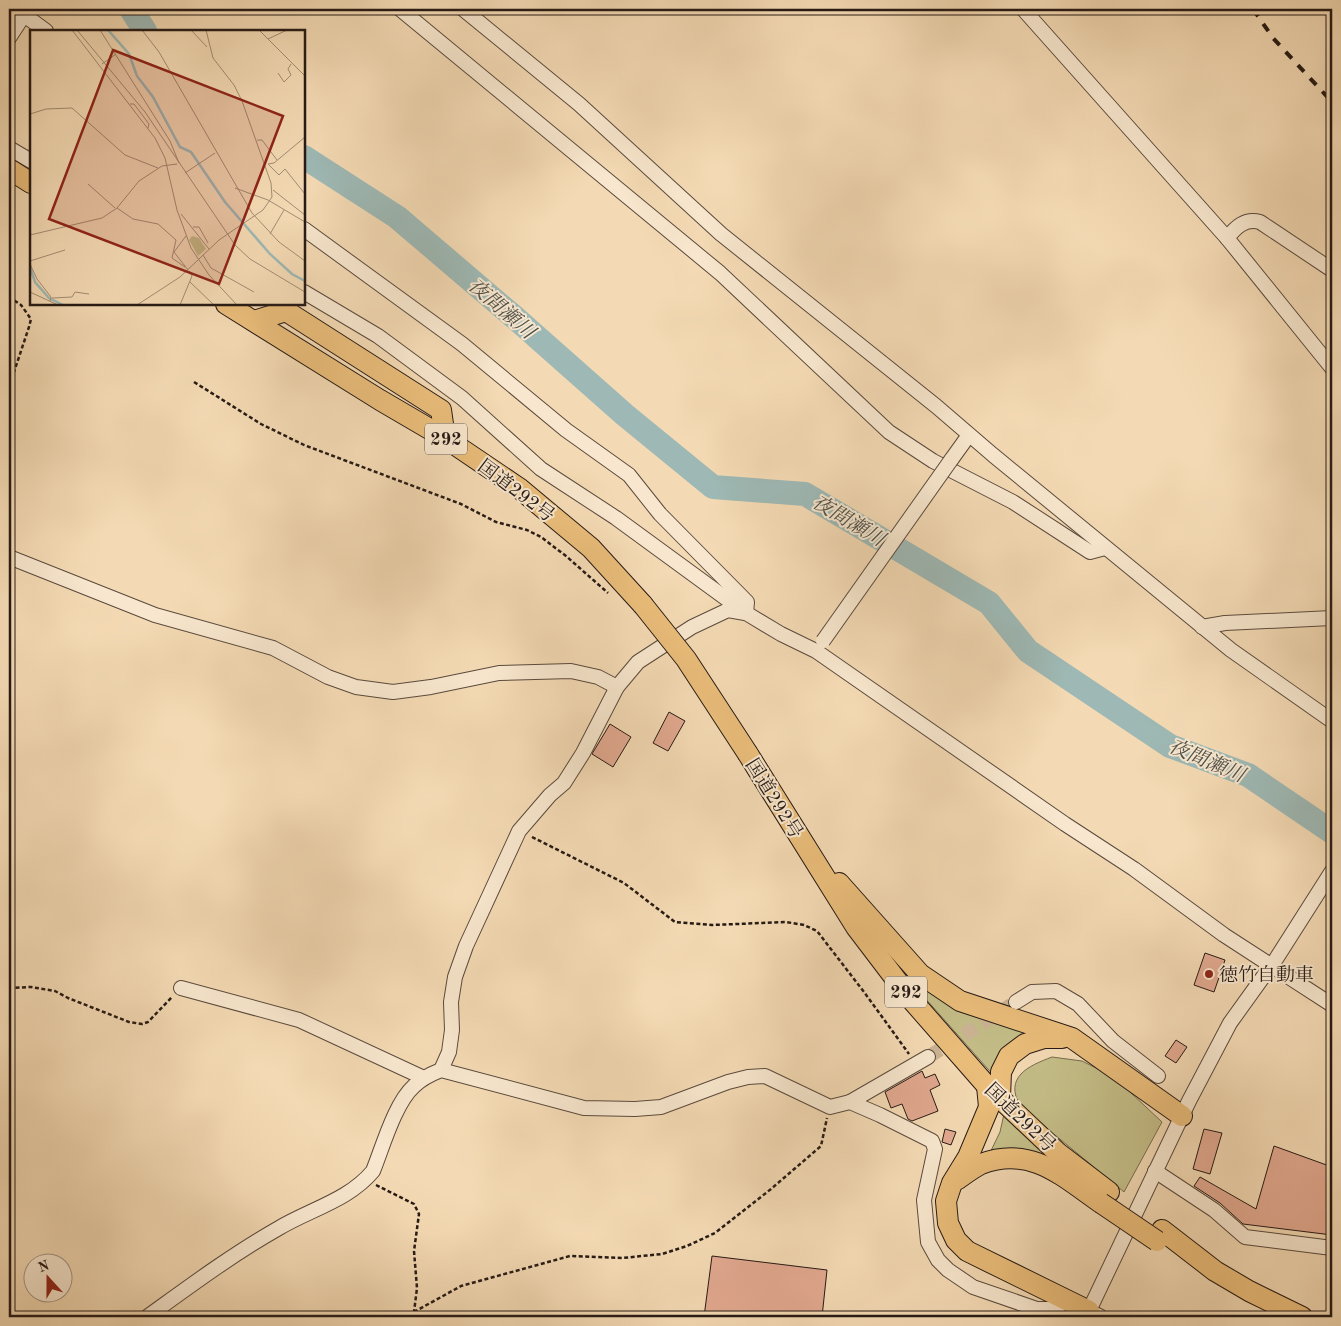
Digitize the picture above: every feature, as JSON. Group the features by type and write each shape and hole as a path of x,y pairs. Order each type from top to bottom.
{"highway":[{"path":"9,169 30,182"},
{"name":"国道292号","path":"228,305 380,400 445,438 519,488 591,548 643,604 686,659 856,927 910,998 994,1092 1105,1197"},
{"path":"802,840 920,974 960,1001 1072,1038 1182,1116"},
{"path":"1072,1038 1044,1038 1024,1044 1010,1056 1001,1072 968,1157 952,1182 946,1200 948,1223 956,1240 967,1251 1069,1301 1092,1315"},
{"path":"952,1182 979,1165 999,1159 1022,1159 1044,1165 1105,1197 1160,1236 1249,1292 1302,1317"}],"street":[{"path":"400,9 720,273 889,432 933,462 1014,502 1090,552 1105,548"},
{"path":"463,9 579,104 721,234 936,406 1202,627 1231,650 1332,720"},
{"path":"1024,9 1227,238 1332,368"},
{"path":"9,38 20,12 45,30"},
{"path":"9,148 30,160"},
{"path":"1227,238 1238,226 1247,221 1260,222 1332,270"},
{"path":"305,230 462,344 566,430 630,475 660,514 747,602 746,614"},
{"path":"305,293 378,336 462,398 541,468 616,518 746,614 781,634 820,646 1065,824 1134,869 1224,935 1273,962 1332,1005"},
{"path":"820,646 969,435"},
{"path":"9,557 155,615 272,648 328,677 356,687 393,692 430,687 499,673 571,670 598,677 617,687"},
{"path":"441,1070 449,1052 452,1030 451,1002 455,977 466,946 519,831 530,816 564,783 583,753 617,687 638,662 692,627 728,610 746,614"},
{"path":"1202,627 1225,623 1332,618"},
{"path":"1092,1315 1155,1171 1230,1023 1273,962 1332,871"},
{"path":"181,988 299,1020 424,1078"},
{"path":"1016,1002 1032,992 1056,991 1078,1004 1113,1041 1158,1076"},
{"path":"147,1317 225,1261 281,1227 339,1199 366,1180 373,1171 402,1099 413,1086 441,1070 584,1108 635,1110 661,1107 728,1082 748,1077 765,1076 830,1107 850,1102 928,1057"},
{"path":"850,1102 932,1141 935,1149 924,1200 928,1242 938,1260 948,1270 973,1287 1037,1309 1050,1309 1069,1301"},
{"path":"1155,1171 1214,1210 1245,1236 1332,1248"}],"path":[{"path":"9,296 21,305 31,319 30,327 9,387"},
{"path":"194,382 261,424 304,445 461,504 496,522 527,530 541,537 566,556 614,599"},
{"path":"519,831 624,883 675,922 712,925 786,922 804,925 818,931 916,1064"},
{"path":"9,988 32,987 55,991 129,1022 142,1024 148,1022 181,988"},
{"path":"409,1317 414,1312 461,1286 570,1256 622,1258 662,1254 687,1246 715,1233 771,1189 820,1146 830,1107"},
{"path":"366,1180 414,1204 419,1214 414,1250 417,1288 414,1312"}],"shaded area":[{"path":"908,966 1040,1032 995,1077 901,971"},
{"path":"1052,1057 1082,1061 1114,1077 1162,1122 1124,1192 1020,1106 1016,1096 1015,1087 1017,1080 1027,1069"},
{"path":"1004,1114 1056,1162 986,1161 1000,1132"}],"building":[{"path":"669,712 685,721 668,751 653,743"},
{"path":"610,724 631,737 613,767 592,754"},
{"path":"1205,953 1225,960 1214,992 1194,985"},
{"path":"1176,1040 1187,1047 1176,1063 1165,1056"},
{"path":"922,1071 925,1078 935,1074 940,1085 930,1090 938,1111 912,1121 908,1119 902,1104 891,1108 885,1092"},
{"path":"945,1129 956,1132 951,1145 942,1142"},
{"path":"1204,1129 1222,1133 1210,1174 1193,1169"},
{"path":"1274,1146 1332,1167 1332,1235 1243,1224 1220,1203 1194,1186 1200,1177 1256,1209"},
{"path":"712,1256 827,1270 822,1317 704,1317"}],"waterway":[{"name":"夜間瀬川","path":"131,9 144,30"},
{"name":"夜間瀬川","path":"305,158 397,217 625,415 713,487 805,494 989,603 1028,651 1170,746 1248,775 1332,832"}],"tunnel":[{"path":"928,1057 1016,1002"}],"railway":[{"path":"1253,9 1273,38 1332,102"}],"place":[{"name":"徳竹自動車","path":"1209,974"}]}
